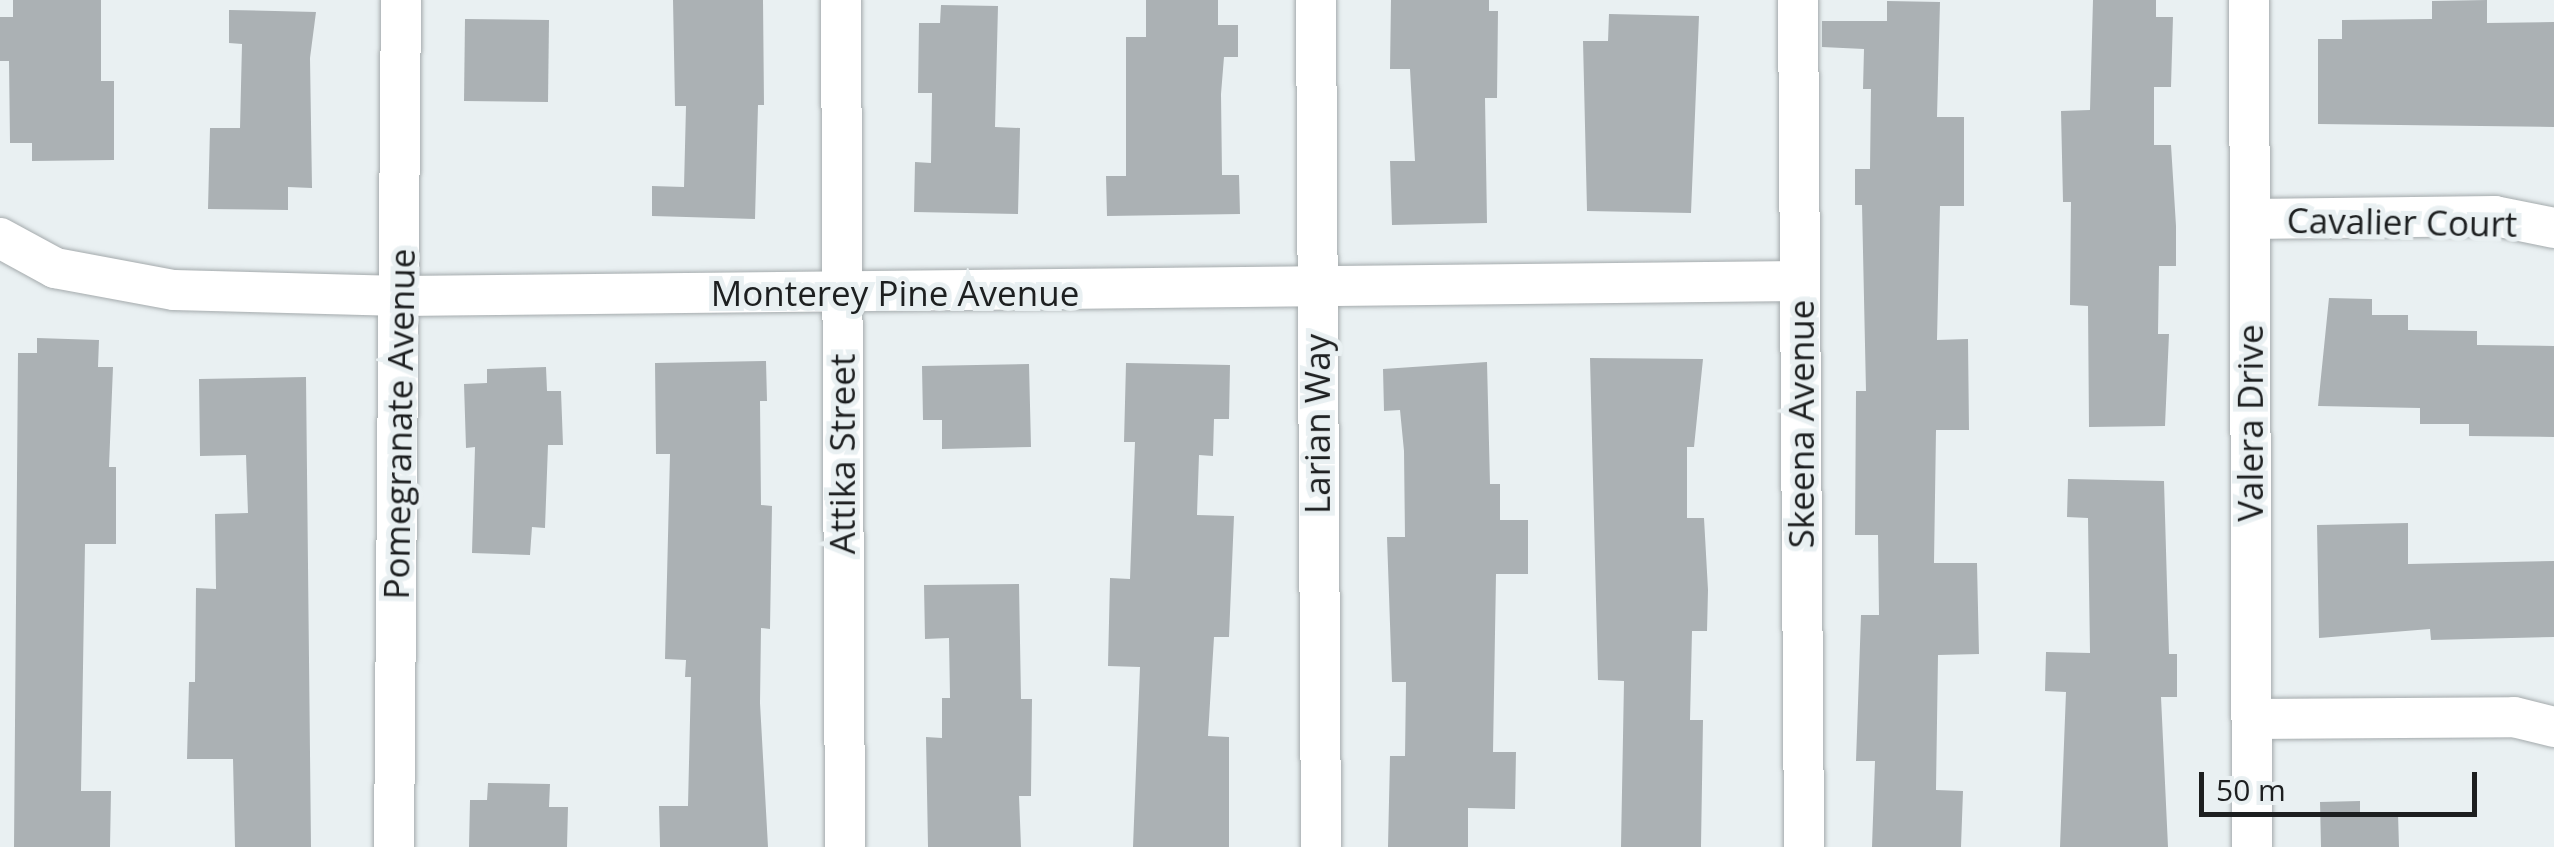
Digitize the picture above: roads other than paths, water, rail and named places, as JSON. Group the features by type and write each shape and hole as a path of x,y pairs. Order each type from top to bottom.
{"street":[{"name":"Pomegranate Avenue","path":"394,847 401,0"},
{"name":"Attika Street","path":"841,0 844,847"},
{"name":"Larian Way","path":"1316,0 1321,847"},
{"name":"Skeena Avenue","path":"1798,0 1804,847"},
{"name":"Valera Drive","path":"2249,0 2252,847"},
{"name":"Cavalier Court","path":"2250,219 2495,216 2554,228"},
{"name":"Monterey Pine Avenue","path":"0,238 55,268 174,290 401,296 1316,290 1800,281"},
{"path":"2252,719 2514,717 2554,727"}]}
